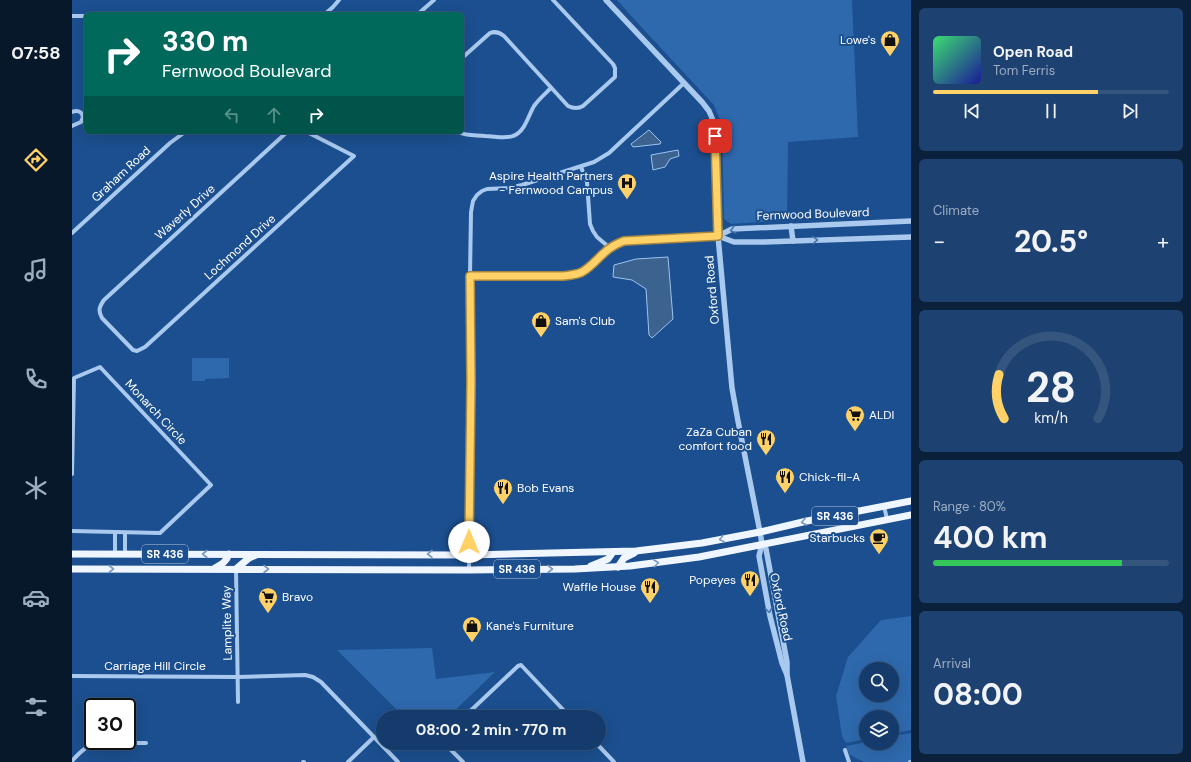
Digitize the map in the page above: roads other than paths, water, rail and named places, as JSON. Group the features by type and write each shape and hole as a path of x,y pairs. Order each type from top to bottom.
{"main road":[{"name":"SR 436","path":"72,554 469,555 636,551 702,543 911,501"},
{"name":"SR 436","path":"72,569 469,570 618,567 670,561 911,515"},
{"path":"618,567 624,558 636,551"},
{"path":"585,568 608,559 613,552"},
{"path":"213,569 223,564 227,560 229,554"},
{"path":"236,569 249,558 258,554"}],"street":[{"path":"327,12 339,0"},
{"path":"420,12 434,0"},
{"path":"464,56 490,33 500,33 568,106 578,109 583,106 615,77 613,64 553,0"},
{"path":"557,4 562,0"},
{"name":"Oxford Road","path":"606,0 702,102 709,111 714,125 718,236 732,388 760,532 762,544 759,556 770,616 782,663 787,675 803,762"},
{"path":"72,16 84,16"},
{"path":"469,570 471,382 470,276 471,212 473,200 476,195 487,189 510,188 522,185 594,162 609,153 684,83"},
{"path":"463,134 506,137 519,133 534,106 551,88"},
{"path":"72,112 80,111 83,117 81,122 72,126"},
{"name":"Graham Road","path":"72,233 170,143 182,134"},
{"name":"Waverly Drive","path":"137,351 129,347 102,318 99,313 99,309 104,300 285,134"},
{"name":"Lochmond Drive","path":"137,351 145,347 354,156 312,134"},
{"path":"581,167 587,182 590,224 593,231 610,248"},
{"name":"Fernwood Boulevard","path":"718,236 732,229 911,221"},
{"path":"791,226 793,241"},
{"name":"Fernwood Boulevard","path":"470,276 574,275 592,266 610,248 624,241 718,236 734,242 911,237"},
{"name":"Monarch Circle","path":"72,474 73,377 100,367 211,485 160,533 72,531"},
{"path":"884,506 887,519"},
{"path":"125,532 125,554"},
{"path":"115,533 115,554"},
{"name":"Lamplite Way","path":"236,569 238,702"},
{"path":"471,710 518,666 521,665 563,710"},
{"name":"Carriage Hill Circle","path":"72,676 238,677 305,675 313,677 321,682 398,762"},
{"path":"348,762 374,737"},
{"path":"72,761 91,744 146,743"},
{"path":"451,750 463,762"},
{"path":"603,750 614,762"},
{"path":"845,750 849,762"}],"place":[{"name":"Lowe's","path":"890,57"},
{"name":"Aspire Health Partners - Fernwood Campus","path":"627,200"},
{"name":"Sam's Club","path":"541,338"},
{"name":"ALDI","path":"855,432"},
{"name":"ZaZa Cuban comfort food","path":"766,456"},
{"name":"Chick-fil-A","path":"785,494"},
{"name":"Bob Evans","path":"503,505"},
{"name":"Starbucks","path":"879,555"},
{"name":"Popeyes","path":"750,597"},
{"name":"Waffle House","path":"650,604"},
{"name":"Bravo","path":"268,614"},
{"name":"Kane's Furniture","path":"472,643"}]}
